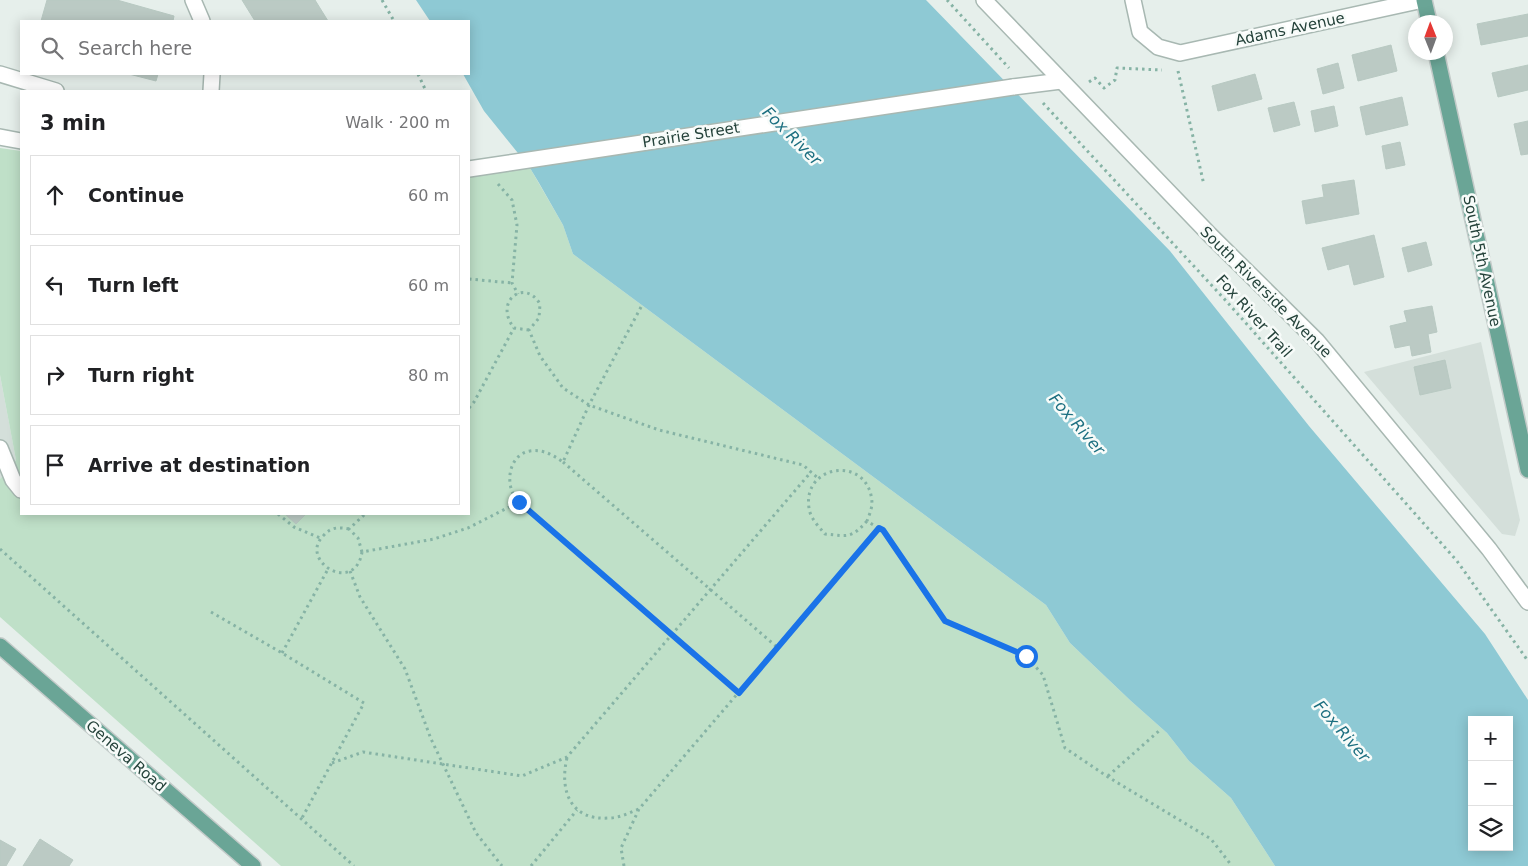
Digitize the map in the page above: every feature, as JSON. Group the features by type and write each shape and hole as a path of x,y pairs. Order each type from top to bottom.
{"main road":[{"path":"1424,0 1427,15"},
{"name":"South 5th Avenue","path":"1438,60 1528,470"},
{"name":"Geneva Road","path":"0,646 253,866"}],"street":[{"path":"193,0 202,20"},
{"name":"South Riverside Avenue","path":"984,0 1210,235 1317,341 1489,549 1528,602"},
{"name":"Adams Avenue","path":"1133,0 1140,32 1158,48 1180,53 1424,0"},
{"path":"0,74 53,90"},
{"path":"211,90 212,75"},
{"name":"Prairie Street","path":"470,169 1061,81"},
{"path":"0,137 20,141"},
{"path":"0,448 13,480 20,489"}],"path":[{"path":"382,0 393,20"},
{"name":"Fox River Trail","path":"947,0 1019,86 1052,113 1228,303 1458,561 1528,661"},
{"path":"1052,113 1095,78 1104,88 1115,80 1117,68 1178,71 1204,185"},
{"path":"418,75 426,90"},
{"path":"496,182 512,200 517,225 512,283 518,294"},
{"path":"470,279 512,283"},
{"path":"525,292 536,298 540,304 540,318 529,330 514,328 508,320 506,312 510,298 525,292"},
{"path":"563,462 589,405 641,307"},
{"path":"470,407 514,328"},
{"path":"529,330 540,356 563,388 589,405 659,430 803,465 819,479"},
{"path":"739,693 519,502 512,493 510,478 510,470 514,462 528,451 554,455 778,648"},
{"path":"832,470 846,470 858,474 868,487 872,503 867,521 851,536 825,534 809,510 812,486 832,470"},
{"path":"332,763 363,752 522,776 567,757 811,472"},
{"path":"362,552 434,539 468,528 519,502"},
{"path":"279,515 294,527 320,538"},
{"path":"349,530 364,515"},
{"path":"867,521 883,530 945,621 1026,656 1043,675 1064,748 1211,839 1232,866"},
{"path":"338,527 349,530 358,538 362,552 359,563 350,571 340,572 328,569 322,563 318,554 320,538 334,528 338,527"},
{"path":"624,866 621,848 639,809 879,528"},
{"path":"0,548 354,866"},
{"path":"282,653 328,569"},
{"path":"350,571 360,597 406,669 431,739 476,834 502,866"},
{"path":"211,612 364,703 302,818"},
{"path":"1108,777 1160,730"},
{"path":"567,757 564,771 566,792 577,810 587,816 611,818 639,809"},
{"path":"532,866 577,810"}],"shaded area":[{"path":"1481,342 1520,520 1515,536 1502,534 1364,372"},
{"path":"0,375 16,460 0,479"}],"green space":[{"path":"0,148 20,151 20,515 470,515 470,175 530,168 563,225 573,254 1046,605 1070,643 1167,733 1189,761 1231,798 1275,866 281,866 0,617 0,479 16,460 0,375"}],"water":[{"name":"Fox River","path":"416,0 926,0 1170,251 1309,426 1485,634 1528,700 1528,866 1275,866 1231,798 1189,761 1167,733 1070,643 1046,605 573,254 563,225 530,168 484,111 464,75 470,75 470,20 429,20"}],"building":[{"path":"47,0 117,0 174,16 173,20 41,20"},
{"path":"242,0 315,0 327,20 254,20"},
{"path":"1528,14 1528,36 1481,45 1477,24"},
{"path":"1391,45 1397,71 1358,81 1352,55"},
{"path":"1338,63 1344,88 1323,94 1317,69"},
{"path":"1528,65 1528,90 1498,97 1492,73"},
{"path":"1255,74 1262,99 1218,111 1212,86"},
{"path":"133,75 158,75 156,81"},
{"path":"1402,97 1408,125 1366,135 1360,107"},
{"path":"1294,102 1300,125 1274,132 1268,108"},
{"path":"1334,106 1338,126 1315,132 1311,111"},
{"path":"1528,121 1528,154 1521,155 1514,124"},
{"path":"1400,142 1405,165 1386,169 1382,146"},
{"path":"1354,180 1359,214 1306,224 1302,201 1324,197 1322,185"},
{"path":"1374,235 1384,277 1354,285 1349,264 1328,270 1322,248"},
{"path":"1426,242 1432,265 1408,272 1402,248"},
{"path":"1432,306 1437,332 1428,334 1431,352 1412,356 1410,345 1395,348 1390,326 1407,322 1404,311"},
{"path":"1445,360 1451,388 1420,395 1414,367"},
{"path":"286,515 305,515 296,524"},
{"path":"40,839 73,860 69,866 23,866"},
{"path":"0,840 16,849 6,866 0,866"}],"route":[{"path":"519,502 739,693 879,528 883,530 945,621 1026,656"}]}
